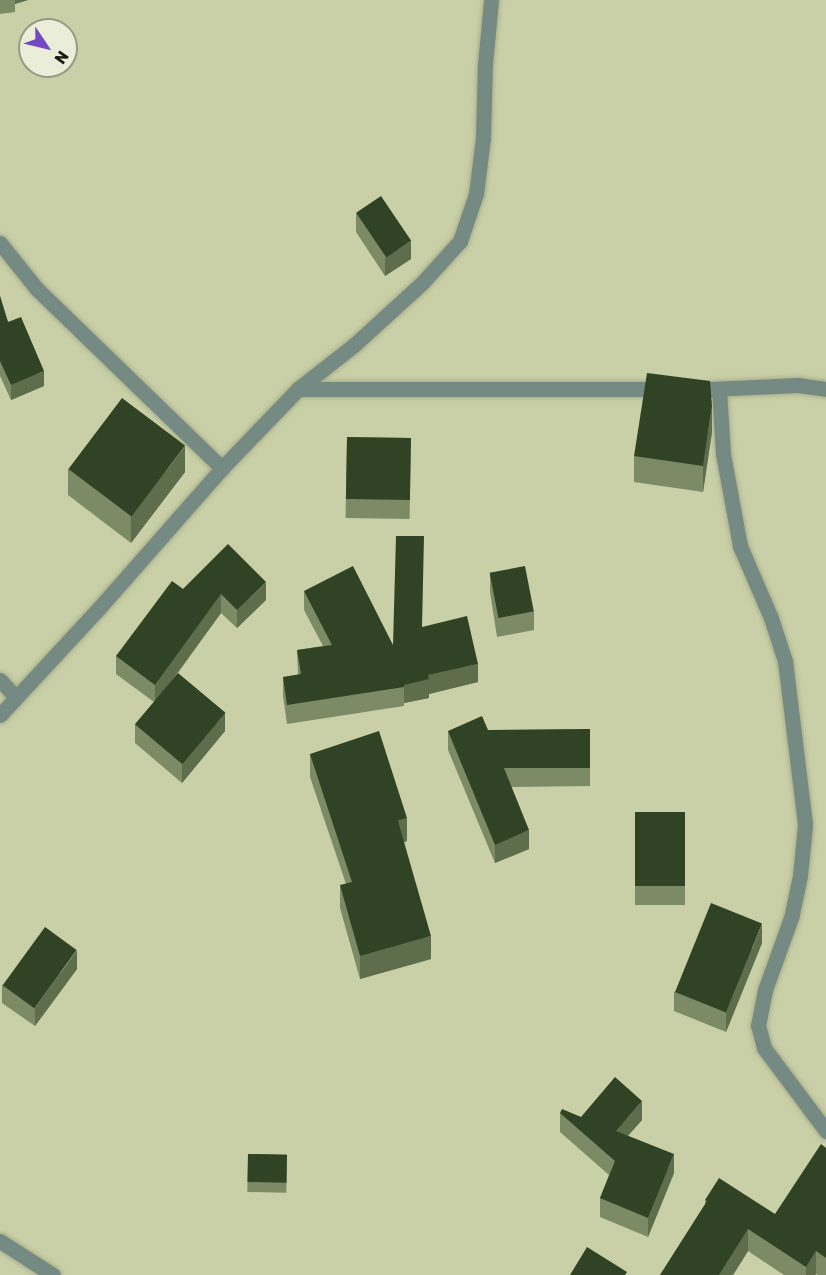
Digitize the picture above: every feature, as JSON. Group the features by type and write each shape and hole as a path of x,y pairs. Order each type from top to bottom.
{"street":[{"path":"0,715 100,607 222,468 298,389 371,329 422,283 460,241 476,194 483,138 485,64 491,0"},
{"path":"0,243 36,288 222,468"},
{"path":"298,389 719,389 798,386 826,389"},
{"path":"719,389 724,464 740,546 771,618 785,661 805,825 800,876 792,915 765,990 758,1025 764,1048 826,1131"},
{"path":"0,680 16,697"},
{"path":"0,1241 52,1275"}],"building":[{"path":"381,196 411,241 386,258 356,213"},
{"path":"0,296 8,322 21,317 44,371 11,385 0,361"},
{"path":"647,373 710,381 712,406 703,466 634,456"},
{"path":"122,398 185,446 132,517 68,469"},
{"path":"347,437 411,438 410,500 346,499"},
{"path":"396,536 424,536 422,627 467,616 478,664 428,675 429,679 404,685 404,687 287,705 283,677 301,674 297,650 332,645 304,591 353,566 393,645"},
{"path":"228,544 266,582 237,610 221,594 155,685 116,656 172,581 183,589"},
{"path":"525,566 534,611 498,618 490,573"},
{"path":"178,673 225,713 182,764 135,724"},
{"path":"482,716 488,730 590,729 590,768 504,768 529,830 495,845 448,731"},
{"path":"379,731 407,818 398,821 431,936 360,956 340,885 352,882 310,754"},
{"path":"635,812 685,812 685,886 635,886"},
{"path":"711,903 762,924 726,1013 675,992"},
{"path":"45,927 77,950 34,1008 3,985"},
{"path":"615,1077 642,1101 616,1131 674,1154 648,1218 600,1198 615,1161 560,1113 562,1109 581,1117"},
{"path":"821,1144 826,1148 826,1258 816,1251 806,1267 748,1229 719,1275 660,1275 719,1178 775,1214"},
{"path":"248,1154 287,1155 287,1183 248,1182"},
{"path":"587,1247 627,1272 625,1275 570,1275"}]}
